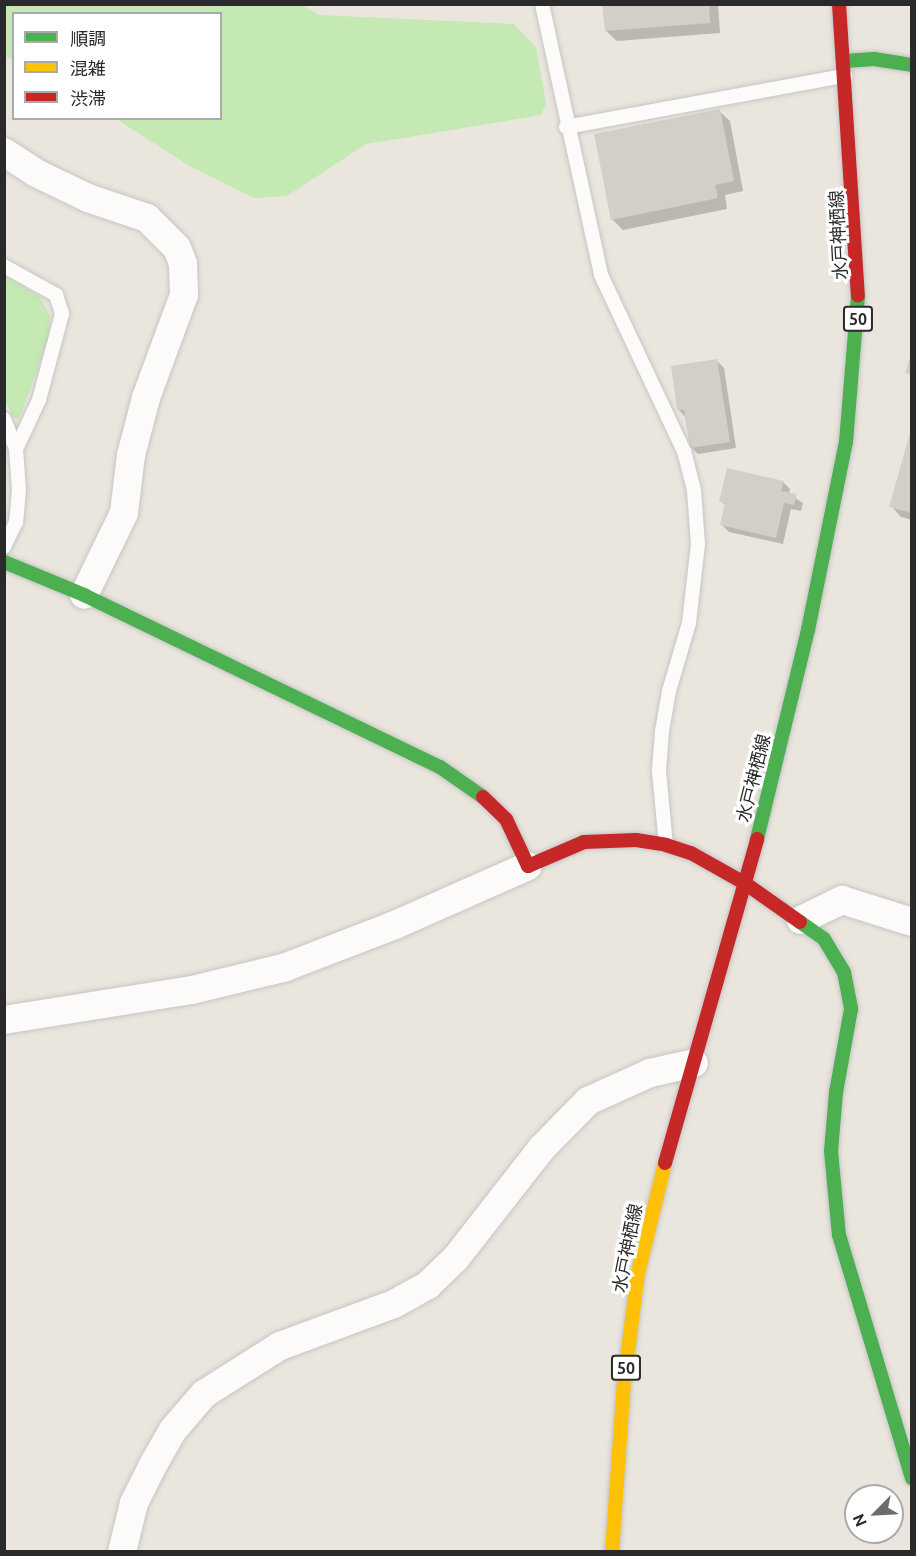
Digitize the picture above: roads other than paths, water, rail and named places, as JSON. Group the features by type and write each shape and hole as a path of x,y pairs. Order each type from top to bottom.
{"street":[{"name":"水戸神栖線","path":"612,1551 624,1382 638,1273 694,1063 746,884 808,630 846,442 859,277 845,61 839,4"},
{"path":"845,61 874,58 912,64"},
{"path":"4,152 36,173 88,198 147,218 177,248 183,264 184,295 146,398 131,455 124,513 84,595"},
{"path":"4,562 84,595 440,767 473,788 506,819 528,866"},
{"path":"4,1020 192,990 286,967 395,925 584,842 636,840 666,845 691,853 746,884 801,920 836,955 850,989 851,1009 835,1104 833,1198 839,1235 912,1478"},
{"path":"801,920 842,900 912,922"},
{"path":"122,1551 134,1503 153,1465 173,1430 204,1394 280,1346 394,1304 428,1285 456,1258 549,1139 588,1101 650,1072 694,1063"}],"lane":[{"path":"542,4 566,127 601,275 684,451 693,490 698,544 689,623 669,691 662,731 659,771 666,845"},
{"path":"566,127 846,75"},
{"path":"4,266 56,295 62,314 42,392 16,449"},
{"path":"4,419 16,449 19,490 16,522 4,547"}]}
